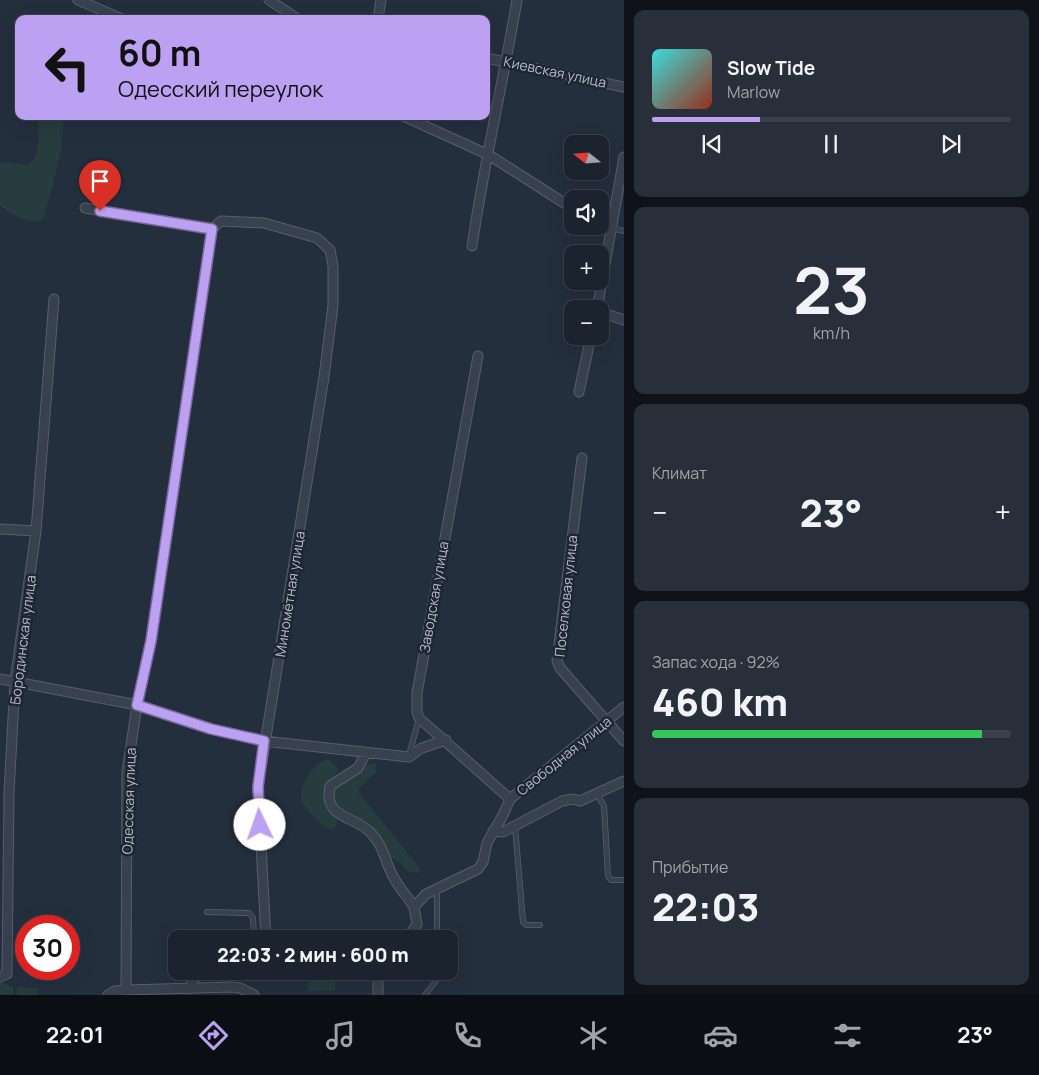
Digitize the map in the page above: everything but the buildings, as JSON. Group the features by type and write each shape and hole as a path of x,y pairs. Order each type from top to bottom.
{"street":[{"path":"78,0 113,15"},
{"path":"269,0 292,15"},
{"path":"379,15 381,0"},
{"path":"472,246 479,194 489,155 518,0"},
{"name":"Киевская улица","path":"490,59 624,87"},
{"path":"413,120 489,155 564,203"},
{"path":"599,300 624,157"},
{"path":"85,208 212,229"},
{"name":"Миномётная улица","path":"212,229 221,221 264,223 317,238 330,250 334,285 324,377 290,599 264,741 258,787 266,930"},
{"name":"Одесская улица","path":"126,990 127,772 137,705 151,641 212,229"},
{"name":"Бородинская улица","path":"0,976 7,974 10,792 15,681 36,531 54,299"},
{"path":"609,315 624,320"},
{"path":"579,392 590,345"},
{"name":"Заводская улица","path":"419,718 417,712 417,693 478,356"},
{"name":"Поселковая улица","path":"582,458 557,661 560,668 624,741"},
{"path":"0,529 36,531"},
{"path":"0,679 137,705 211,729 264,741 409,757 422,748 446,740"},
{"name":"Свободная улица","path":"414,907 421,897 478,869 483,862 484,850 492,831 503,815 510,799 624,707"},
{"path":"419,718 446,740 510,799"},
{"path":"366,753 358,768 330,786 329,801 333,810 358,823 370,832 380,844 395,881 414,907 417,924 413,930"},
{"path":"492,831 503,832 562,801 573,799 580,801 624,781"},
{"path":"190,989 192,980"},
{"path":"378,980 378,995"},
{"path":"108,995 115,991 126,990 170,992 190,989 240,988 254,995"}],"lane":[{"path":"612,228 624,231"},
{"path":"409,757 419,718"},
{"path":"596,793 604,806 608,876 612,880 623,880"},
{"path":"515,825 522,922 526,925 540,925"},
{"path":"437,888 438,930"},
{"path":"207,912 249,913 253,918 254,930"},
{"path":"426,995 436,980"}],"green space":[{"path":"38,120 63,120 62,143 44,218 39,221 33,221 15,216 0,206 0,162 28,165 35,155 38,143"},
{"path":"328,759 337,766 337,773 326,796 327,806 338,820 335,828 330,829 314,817 301,800 302,787 308,775 316,766"},
{"path":"373,763 377,765 376,772 359,788 359,793 420,868 420,873 407,871 400,862 387,856 378,844 342,812 333,800 334,787 365,765"},
{"path":"307,980 335,980 335,990 308,991"},
{"path":"0,982 13,987 13,995 0,994"},
{"path":"17,987 38,988 38,995 17,995"}],"route":[{"path":"100,211 212,229 151,641 137,705 211,729 264,741 258,787 260,825"}]}
